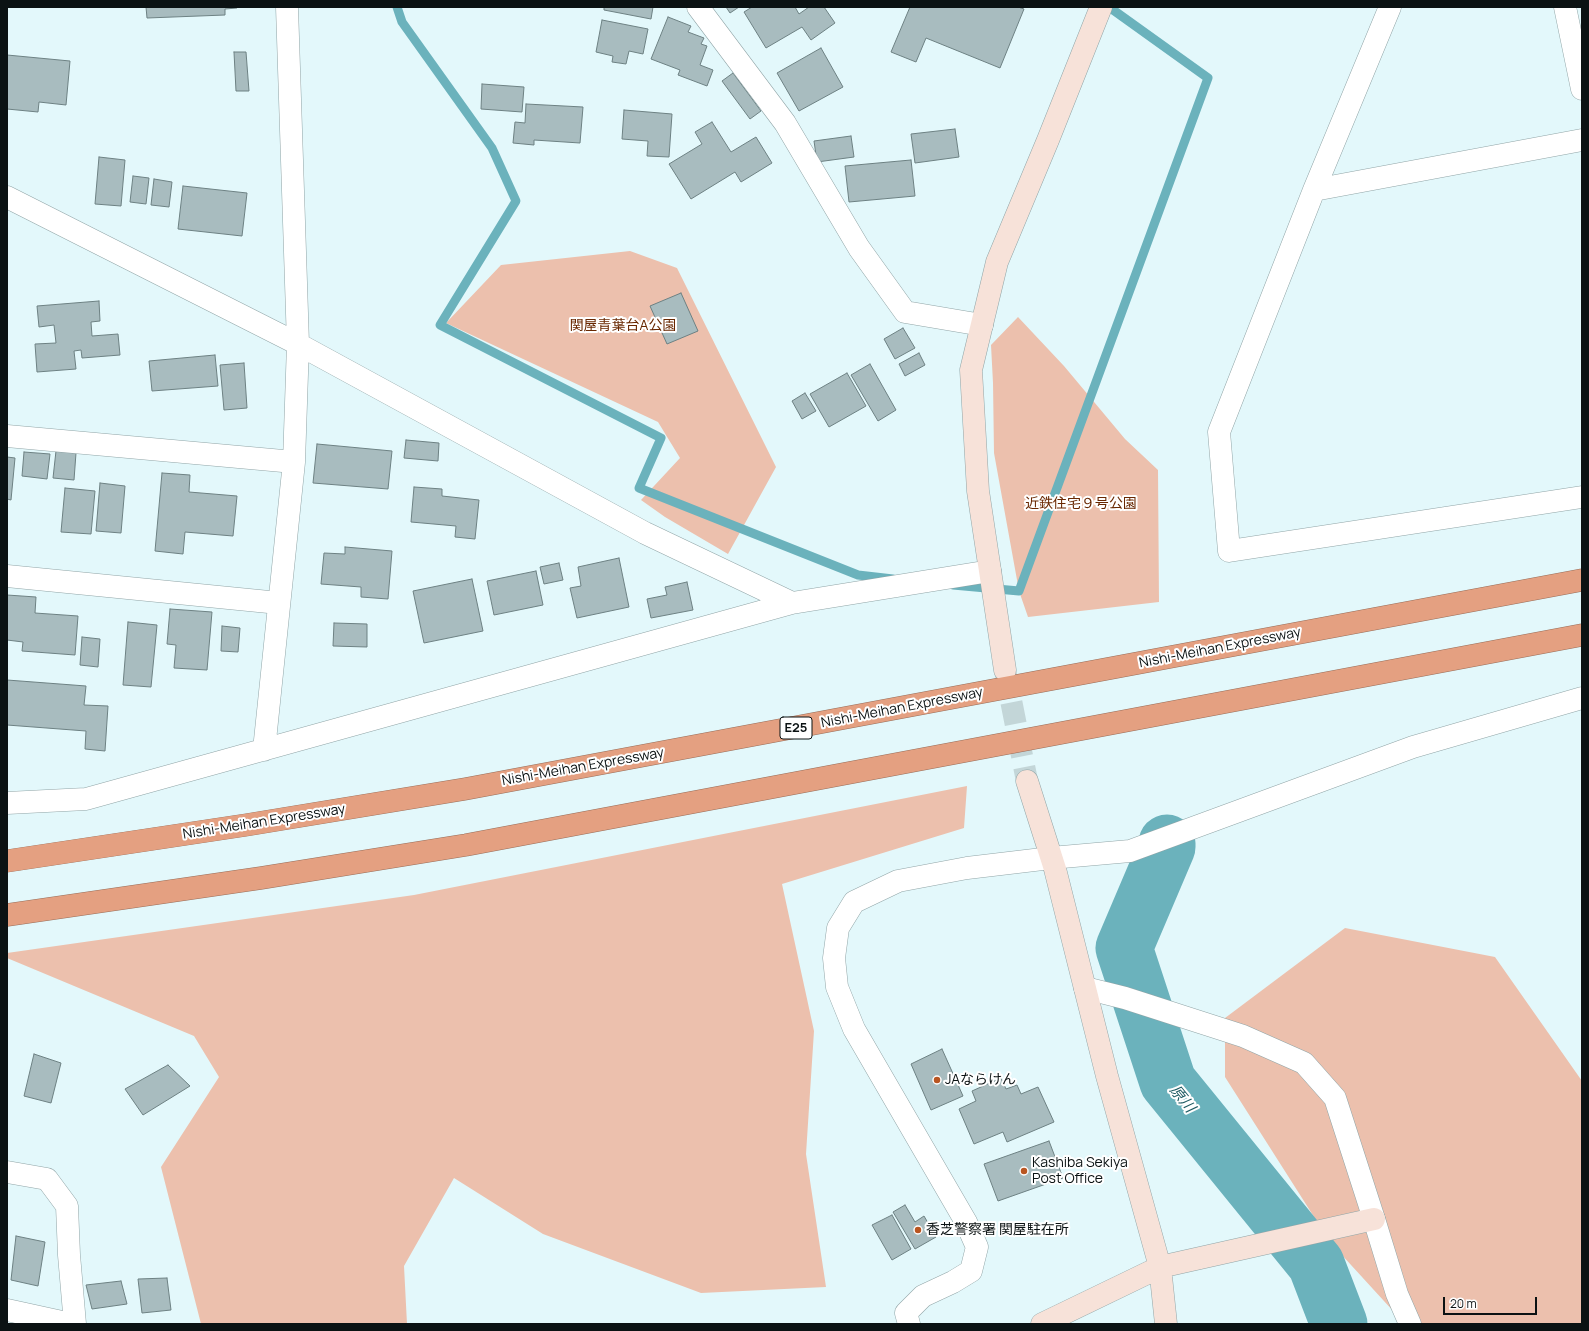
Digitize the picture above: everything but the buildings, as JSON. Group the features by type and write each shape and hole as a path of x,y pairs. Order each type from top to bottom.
{"highway":[{"name":"Nishi-Meihan Expressway","path":"7,862 465,789 1582,580"},
{"path":"7,915 261,878 466,845 1582,636"}],"street":[{"path":"264,750 294,462 298,344 287,7"},
{"path":"698,7 785,123 859,248 904,312 982,325"},
{"path":"1006,670 978,491 971,370 997,262 1101,7"},
{"path":"1390,7 1314,190 1219,432 1229,551 1582,497"},
{"path":"1566,7 1582,89"},
{"path":"1314,190 1582,140"},
{"path":"7,197 298,344 645,533 792,604"},
{"path":"7,436 294,462"},
{"path":"7,803 86,799 792,604 990,571"},
{"path":"7,576 279,604"},
{"path":"909,1324 906,1313 923,1296 953,1282 971,1271 977,1247 966,1222 854,1028 837,987 834,958 838,928 854,902 898,881 967,868 1051,858 1130,851 1413,747 1582,698"},
{"path":"1027,781 1051,858 1107,1076 1160,1267 1166,1324"},
{"path":"1085,988 1125,998 1243,1036 1304,1063 1335,1098 1397,1294 1410,1324"},
{"path":"7,1172 47,1179 67,1206 69,1255 75,1324"},
{"path":"1042,1324 1160,1267 1374,1219"},
{"path":"7,1310 71,1324"}],"green space":[{"name":"関屋青葉台A公園","path":"630,251 677,268 776,467 728,554 665,517 641,500 680,458 658,422 446,323 501,265"},
{"name":"近鉄住宅９号公園","path":"1018,317 1064,366 1125,439 1158,470 1159,602 1028,617 1019,591 994,453 991,345"},
{"path":"967,786 964,828 782,884 814,1031 806,1154 826,1287 701,1293 543,1234 454,1178 404,1266 407,1324 201,1324 161,1167 219,1077 194,1036 7,958 7,953 414,895"},
{"path":"1345,928 1495,957 1582,1081 1582,1324 1405,1324 1330,1242 1225,1077 1225,1018"}],"waterway":[{"path":"397,7 402,22 492,148 516,201 440,325 661,438 639,488 858,575 893,579"},
{"path":"953,585 1019,591 1208,78 1109,7"},
{"name":"原川","path":"1167,843 1167,847 1124,948 1168,1082 1316,1264 1339,1324"}],"tunnel":[{"path":"1005,670 1027,781"}],"place":[{"name":"JAならけん","path":"937,1080"},
{"name":"Kashiba Sekiya Post Office","path":"1024,1171"},
{"name":"香芝警察署 関屋駐在所","path":"918,1230"}]}
